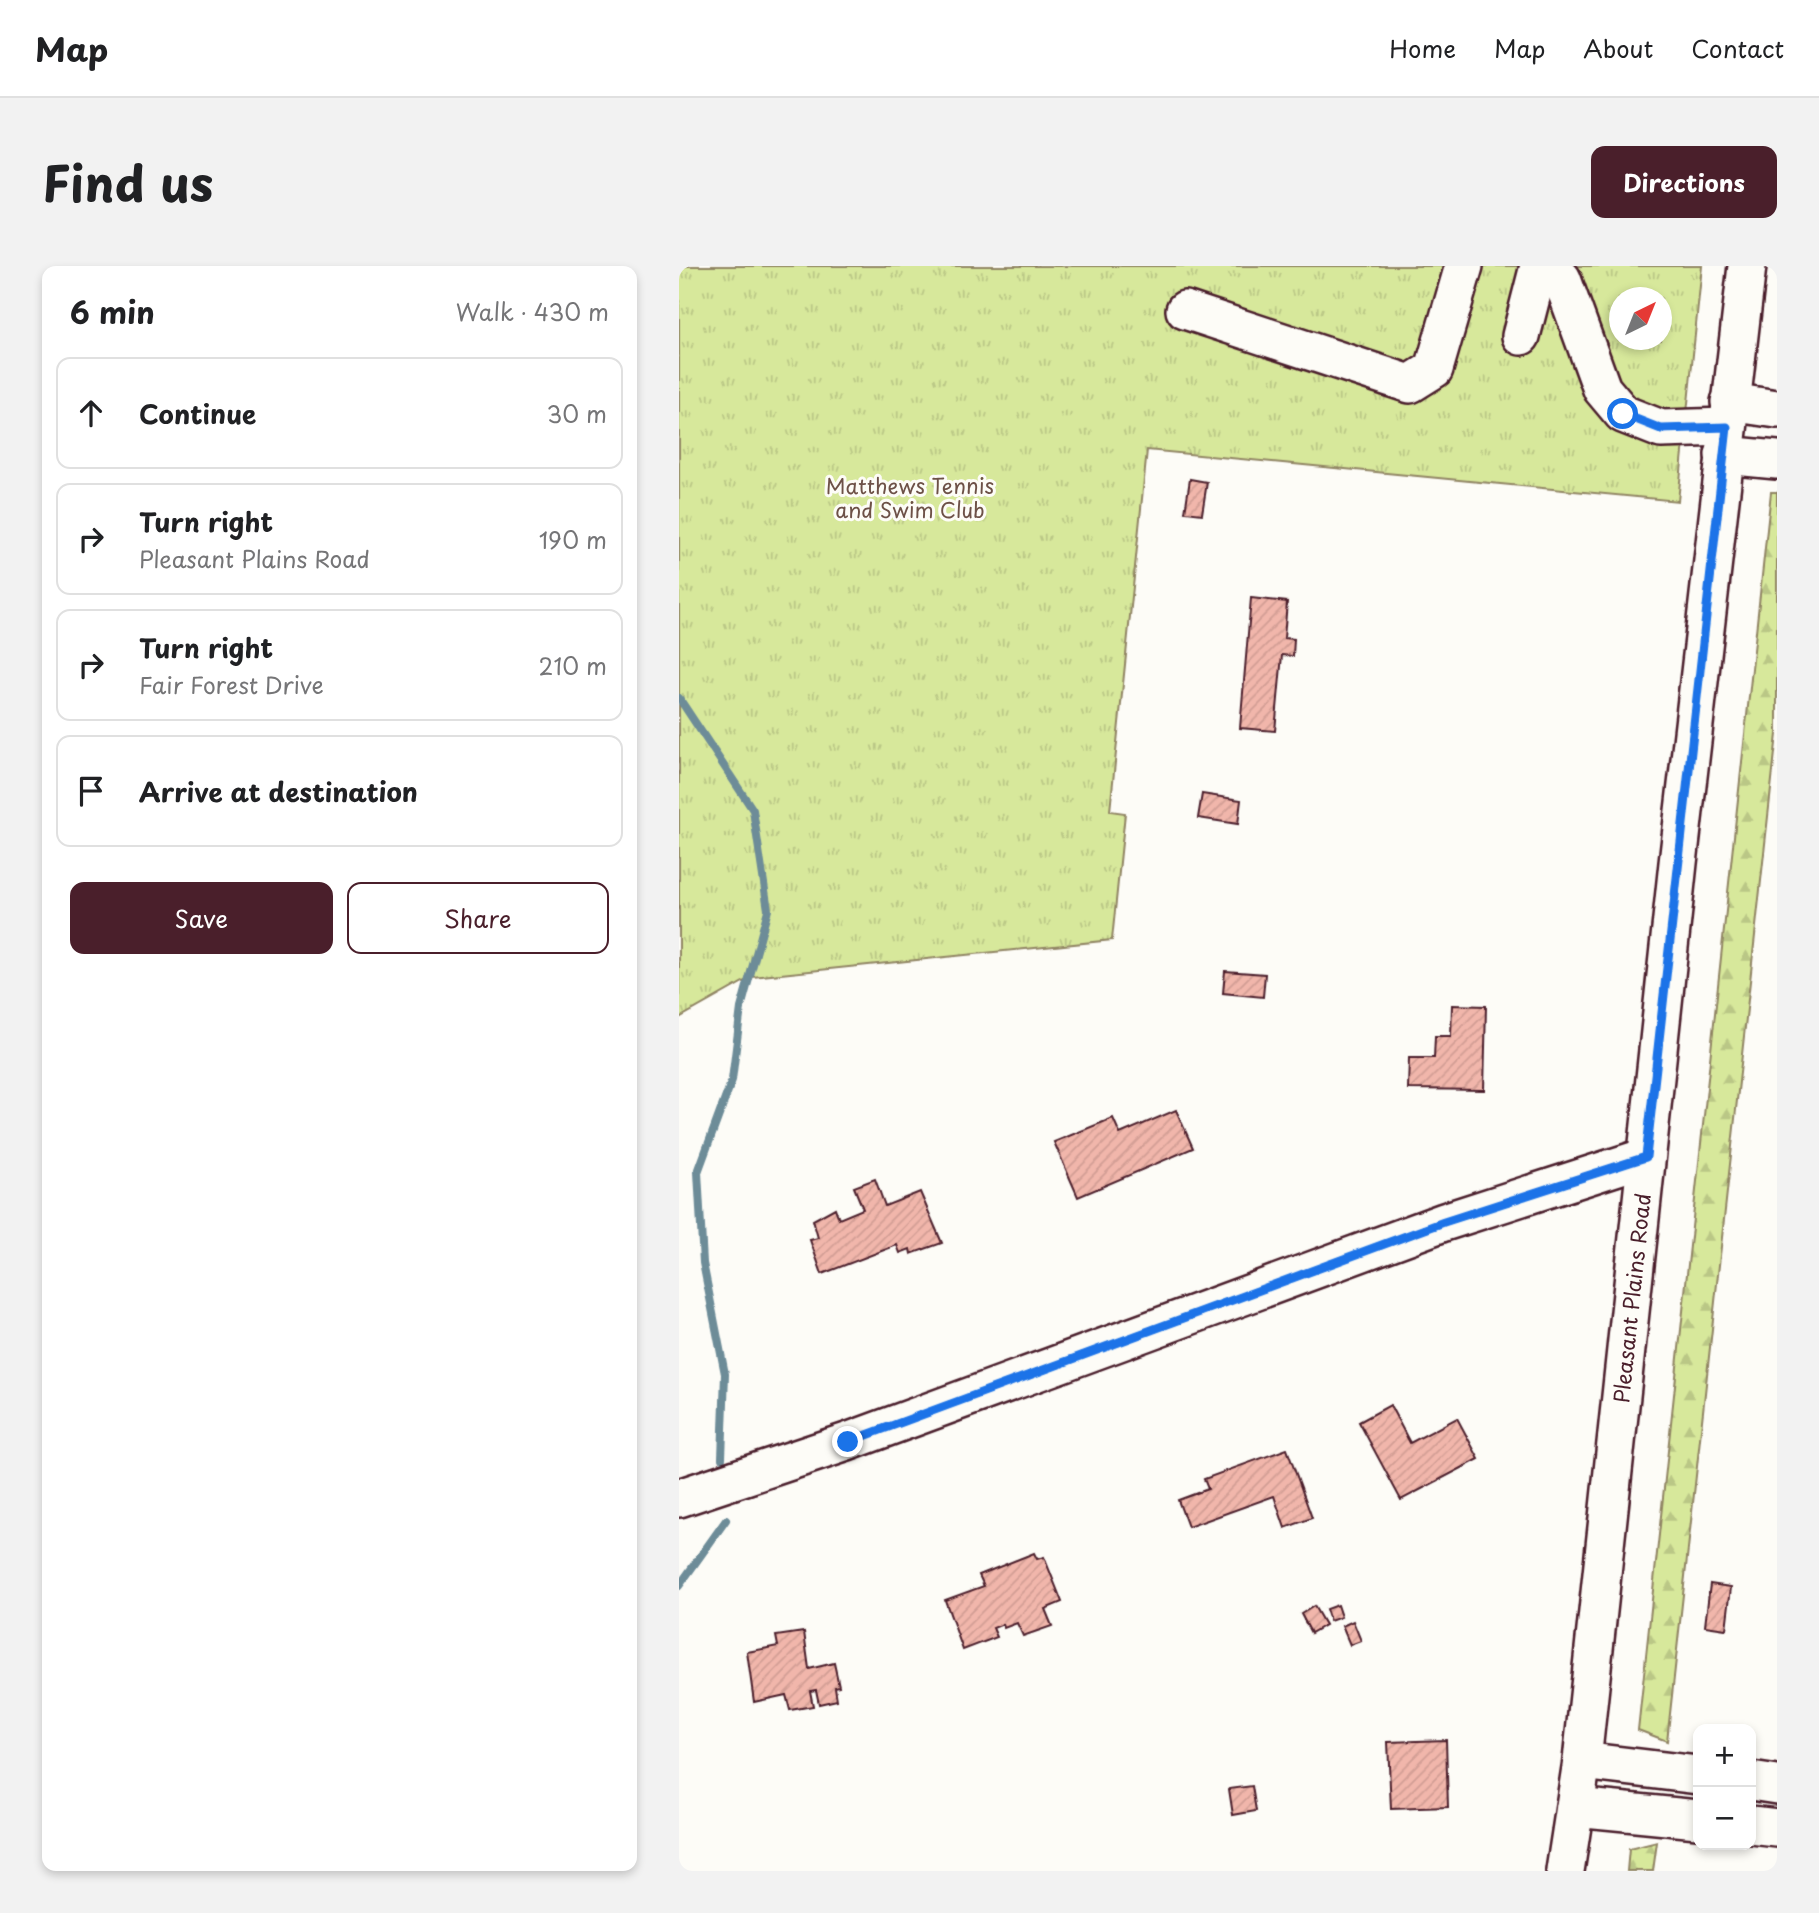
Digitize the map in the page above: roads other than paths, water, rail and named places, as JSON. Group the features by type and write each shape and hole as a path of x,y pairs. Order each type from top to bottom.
{"street":[{"path":"1185,310 1410,384 1434,369 1464,266"},
{"path":"1521,336 1539,266"},
{"path":"1550,266 1562,279 1602,389 1623,414 1661,429 1727,428 1777,409"},
{"name":"Pleasant Plains Road","path":"1566,1871 1582,1761 1646,1157 1747,266"},
{"path":"1727,428 1777,460"},
{"path":"679,1498 848,1442 1444,1222 1646,1157"},
{"path":"1582,1761 1693,1774"},
{"path":"1756,1782 1777,1784"},
{"path":"1574,1807 1693,1819"},
{"path":"1756,1826 1777,1828"}],"waterway":[{"path":"679,698 753,810 768,910 741,1008 732,1080 698,1172 703,1263 725,1374 722,1458"},
{"path":"679,1586 726,1520"}],"park label":[{"name":"Matthews Tennis and Swim Club","path":"910,497"}]}
